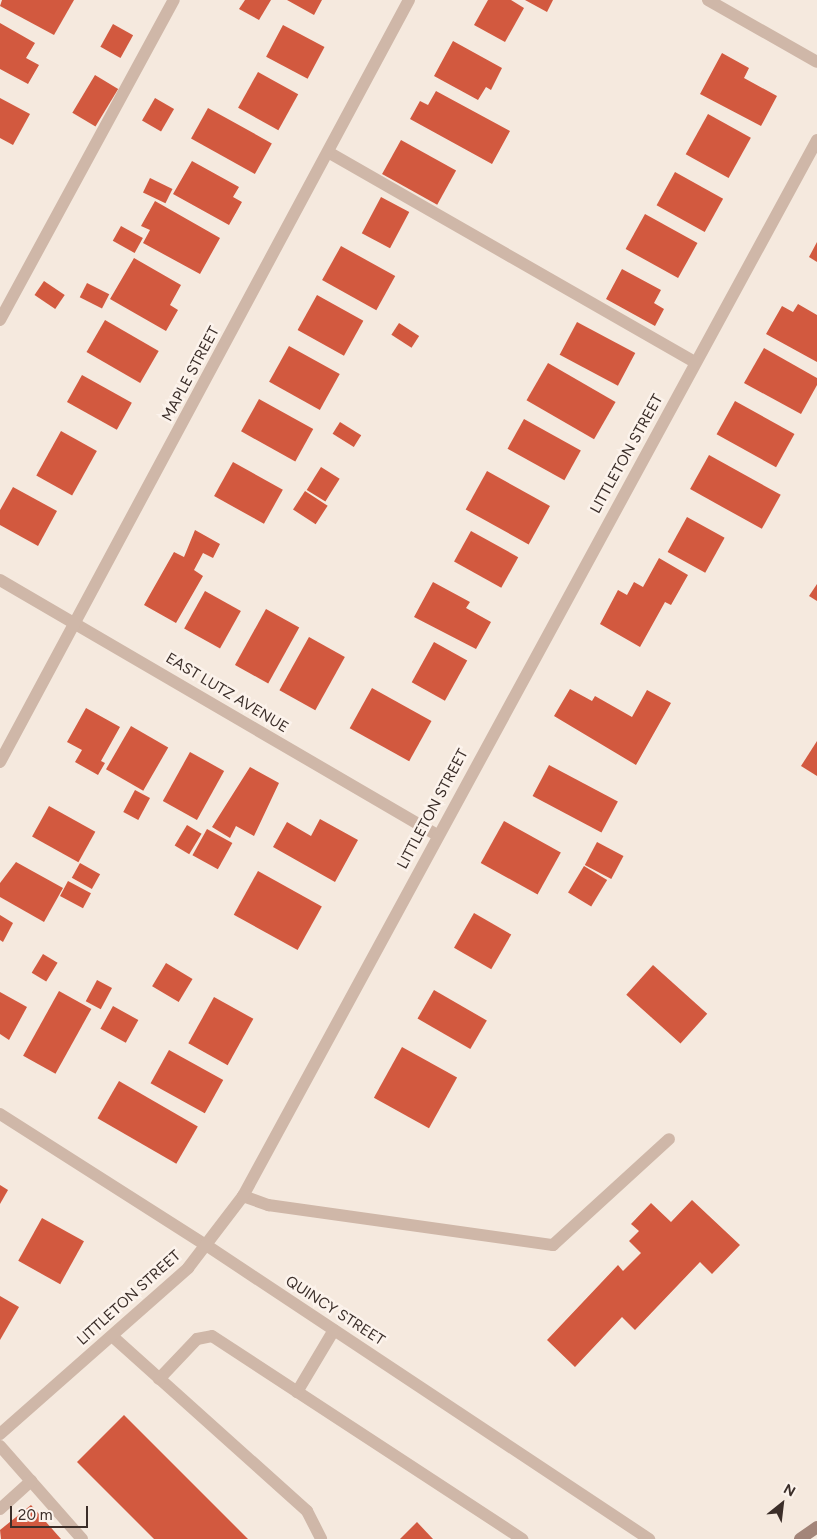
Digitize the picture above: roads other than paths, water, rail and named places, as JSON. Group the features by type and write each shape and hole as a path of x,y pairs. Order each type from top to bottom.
{"main road":[{"path":"800,1539 817,1527"}],"street":[{"path":"0,320 174,0"},
{"name":"MAPLE STREET","path":"0,762 409,0"},
{"path":"708,0 817,62"},
{"name":"LITTLETON STREET","path":"0,1434 188,1268 243,1196 437,835 817,140"},
{"path":"328,152 696,362"},
{"name":"EAST LUTZ AVENUE","path":"0,580 76,622 437,835"},
{"name":"QUINCY STREET","path":"0,1114 206,1246 648,1539"},
{"path":"243,1196 268,1206 553,1245 669,1139"},
{"path":"297,1392 334,1330"},
{"path":"112,1336 307,1511 321,1539"},
{"path":"159,1379 198,1339 212,1336 522,1539"},
{"path":"0,1446 82,1539"},
{"path":"0,1509 31,1481"}]}
